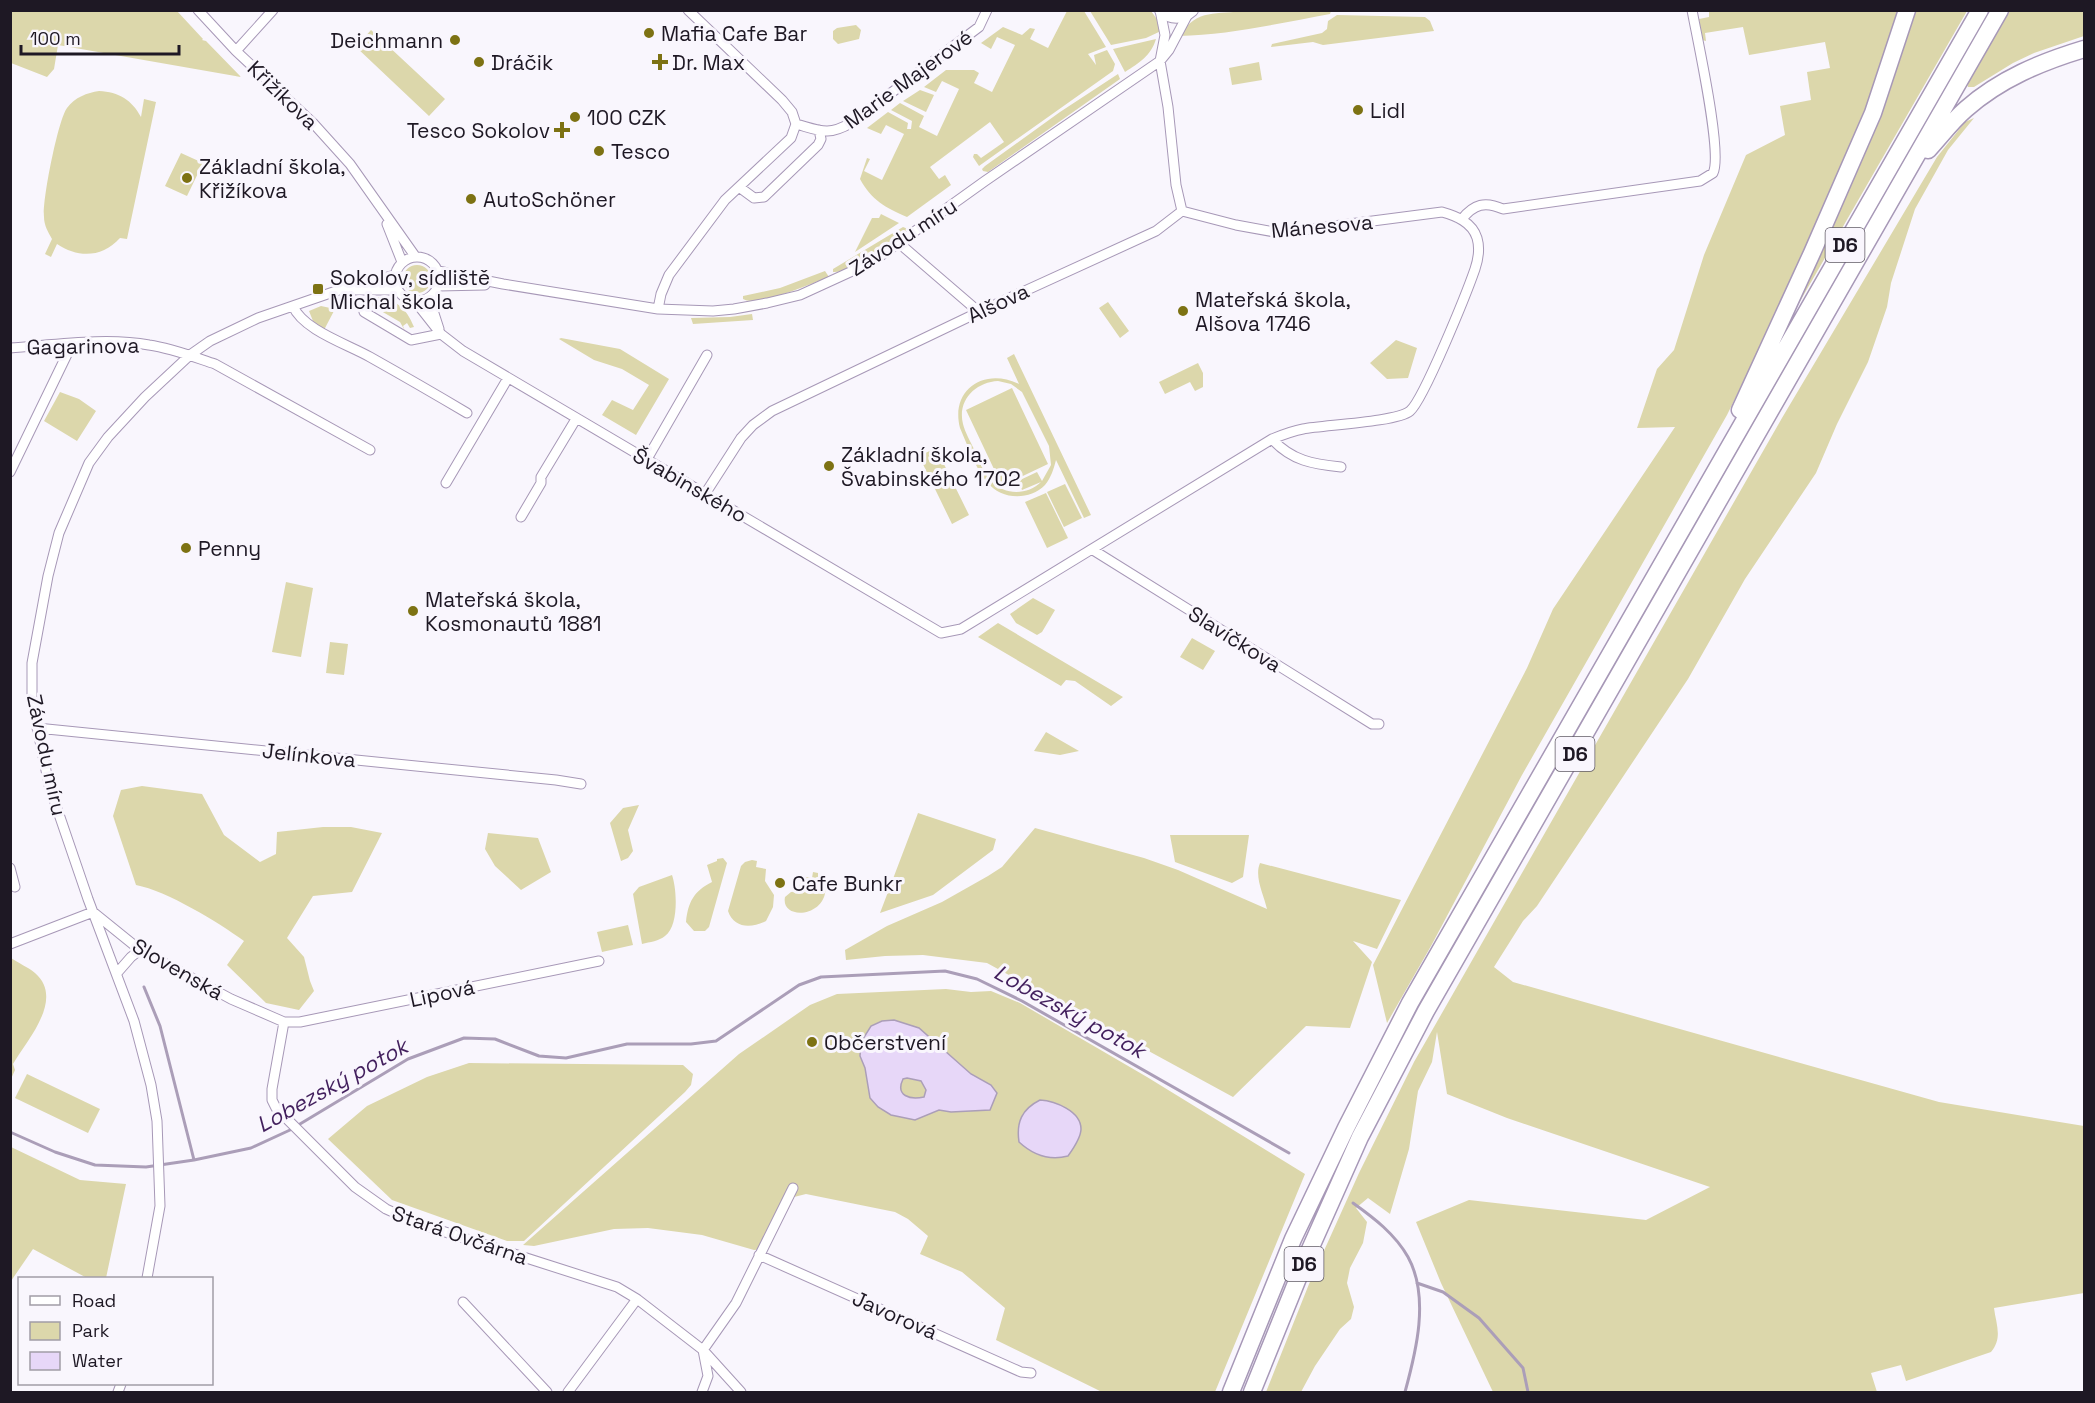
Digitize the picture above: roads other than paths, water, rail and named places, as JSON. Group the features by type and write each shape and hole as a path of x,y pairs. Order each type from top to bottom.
{"highway":[{"path":"1711,478 1756,372 1812,253 1873,113 1907,10"},
{"name":"D6","path":"1231,1392 1293,1239 1346,1128 1410,1003 1980,10"},
{"name":"D6","path":"1252,1392 1307,1256 1360,1137 1426,1011 2000,10"},
{"path":"1907,173 1966,109 2002,83 2037,64 2085,49"}],"street":[{"name":"Křižíkova","path":"198,10 236,51 313,123 350,164 415,256"},
{"path":"236,51 273,10"},
{"path":"658,309 669,275 725,200 791,138 796,124 792,111 782,100 688,10"},
{"name":"Marie Majerové","path":"796,124 819,130 836,131 851,123 979,27 987,10"},
{"path":"1160,10 1176,17 1190,12"},
{"path":"1160,10 1165,35 1160,61 1168,107 1176,185 1182,211"},
{"path":"1093,550 1272,439 1304,429 1383,419 1409,412 1429,379 1475,269 1478,244 1475,233 1462,219 1470,210 1477,206 1493,205 1503,209 1590,198 1700,182 1706,179 1716,167 1714,139 1692,10"},
{"name":"Závodu míru","path":"438,271 658,309 713,311 778,301 800,295 872,262 900,244 983,183 1160,61 1169,50 1190,12"},
{"name":"Marie Majerové","path":"739,187 754,198 764,197 818,145 821,139 819,130"},
{"name":"Mánesova","path":"1182,211 1236,225 1280,233 1442,212 1462,219"},
{"name":"Alšova","path":"705,494 741,438 753,425 772,411 1156,231 1182,211"},
{"name":"Křižíkova","path":"383,213 402,262"},
{"path":"900,244 979,312"},
{"path":"415,256 429,260 438,271 438,286 429,298 415,301 402,296 397,290 395,275 402,262 415,256"},
{"name":"Závodu míru","path":"147,1277 160,1206 157,1120 152,1085 134,1021 49,785 32,702 32,663 40,612 59,533 89,463 108,437 145,397 190,356 210,341 240,326 339,290 395,275"},
{"name":"Závodu míru","path":"438,286 503,284"},
{"name":"Závodu míru","path":"339,290 397,290"},
{"path":"364,312 411,340 441,334 429,298"},
{"name":"Švabinského","path":"415,301 441,334 463,351 941,633 961,629 1093,550"},
{"path":"293,306 296,314 324,333 467,413"},
{"name":"Gagarinova","path":"10,348 117,342 149,345 190,356 215,364 370,450"},
{"path":"10,472 72,344"},
{"path":"646,459 707,355"},
{"path":"447,483 508,378"},
{"path":"521,518 541,483 540,477 576,419"},
{"path":"1272,439 1284,452 1296,458 1325,466 1341,467"},
{"name":"Slavíčkova","path":"1093,550 1372,724 1379,724"},
{"name":"Jelínkova","path":"37,728 544,778 580,784"},
{"path":"10,868 15,887"},
{"path":"10,944 93,912"},
{"name":"Slovenská","path":"93,912 140,950 231,999 284,1022"},
{"path":"117,973 140,950"},
{"name":"Lipová","path":"284,1022 300,1023 599,961"},
{"name":"Stará Ovčárna","path":"284,1022 272,1100 276,1108 355,1187 386,1209 417,1223 617,1287 638,1299 703,1350 741,1392"},
{"path":"702,1392 708,1376 703,1350 736,1303 793,1188"},
{"name":"Javorová","path":"759,1255 1021,1371 1031,1373"},
{"path":"568,1392 638,1299"},
{"path":"463,1302 547,1392"}],"water":[{"path":"894,1020 919,1028 971,1074 991,1085 997,1093 990,1110 951,1112 939,1110 915,1120 891,1115 878,1107 870,1098 865,1068 860,1056 861,1042 871,1026 882,1021","holes":["903,1079 921,1081 926,1090 924,1097 914,1098 902,1093"]},
{"path":"1040,1100 1053,1102 1066,1108 1077,1117 1080,1123 1080,1136 1068,1156 1054,1158 1042,1156 1019,1142 1018,1128 1022,1117"}],"waterway":[{"name":"Lobezský potok","path":"10,1132 55,1152 95,1165 146,1167 194,1160 251,1148 290,1130 408,1059 464,1038 495,1039 539,1056 566,1058 627,1044 691,1044 716,1041 799,985 821,977 945,971 977,979 1022,1001 1289,1153"},
{"path":"144,987 160,1026 194,1160"},
{"name":"Lobezský potok","path":"1353,1203 1397,1241 1415,1273 1420,1307 1419,1324 1405,1392"},
{"path":"1417,1283 1443,1292 1479,1318 1523,1368 1528,1392"}],"place":[{"name":"Mafia Cafe Bar","path":"649,33"},
{"name":"Deichmann","path":"455,40"},
{"name":"Dráčik","path":"479,62"},
{"name":"Dr. Max","path":"660,62"},
{"name":"Lidl","path":"1358,110"},
{"name":"100 CZK","path":"575,117"},
{"name":"Tesco Sokolov","path":"562,130"},
{"name":"Tesco","path":"599,151"},
{"name":"Základní škola, Křižíkova","path":"187,178"},
{"name":"AutoSchöner","path":"471,199"},
{"name":"Sokolov, sídliště Michal škola","path":"318,289"},
{"name":"Mateřská škola, Alšova 1746","path":"1183,311"},
{"name":"Základní škola, Švabinského 1702","path":"829,466"},
{"name":"Penny","path":"186,548"},
{"name":"Mateřská škola, Kosmonautů 1881","path":"413,611"},
{"name":"Cafe Bunkr","path":"780,883"},
{"name":"Občerstvení","path":"812,1042"}]}
